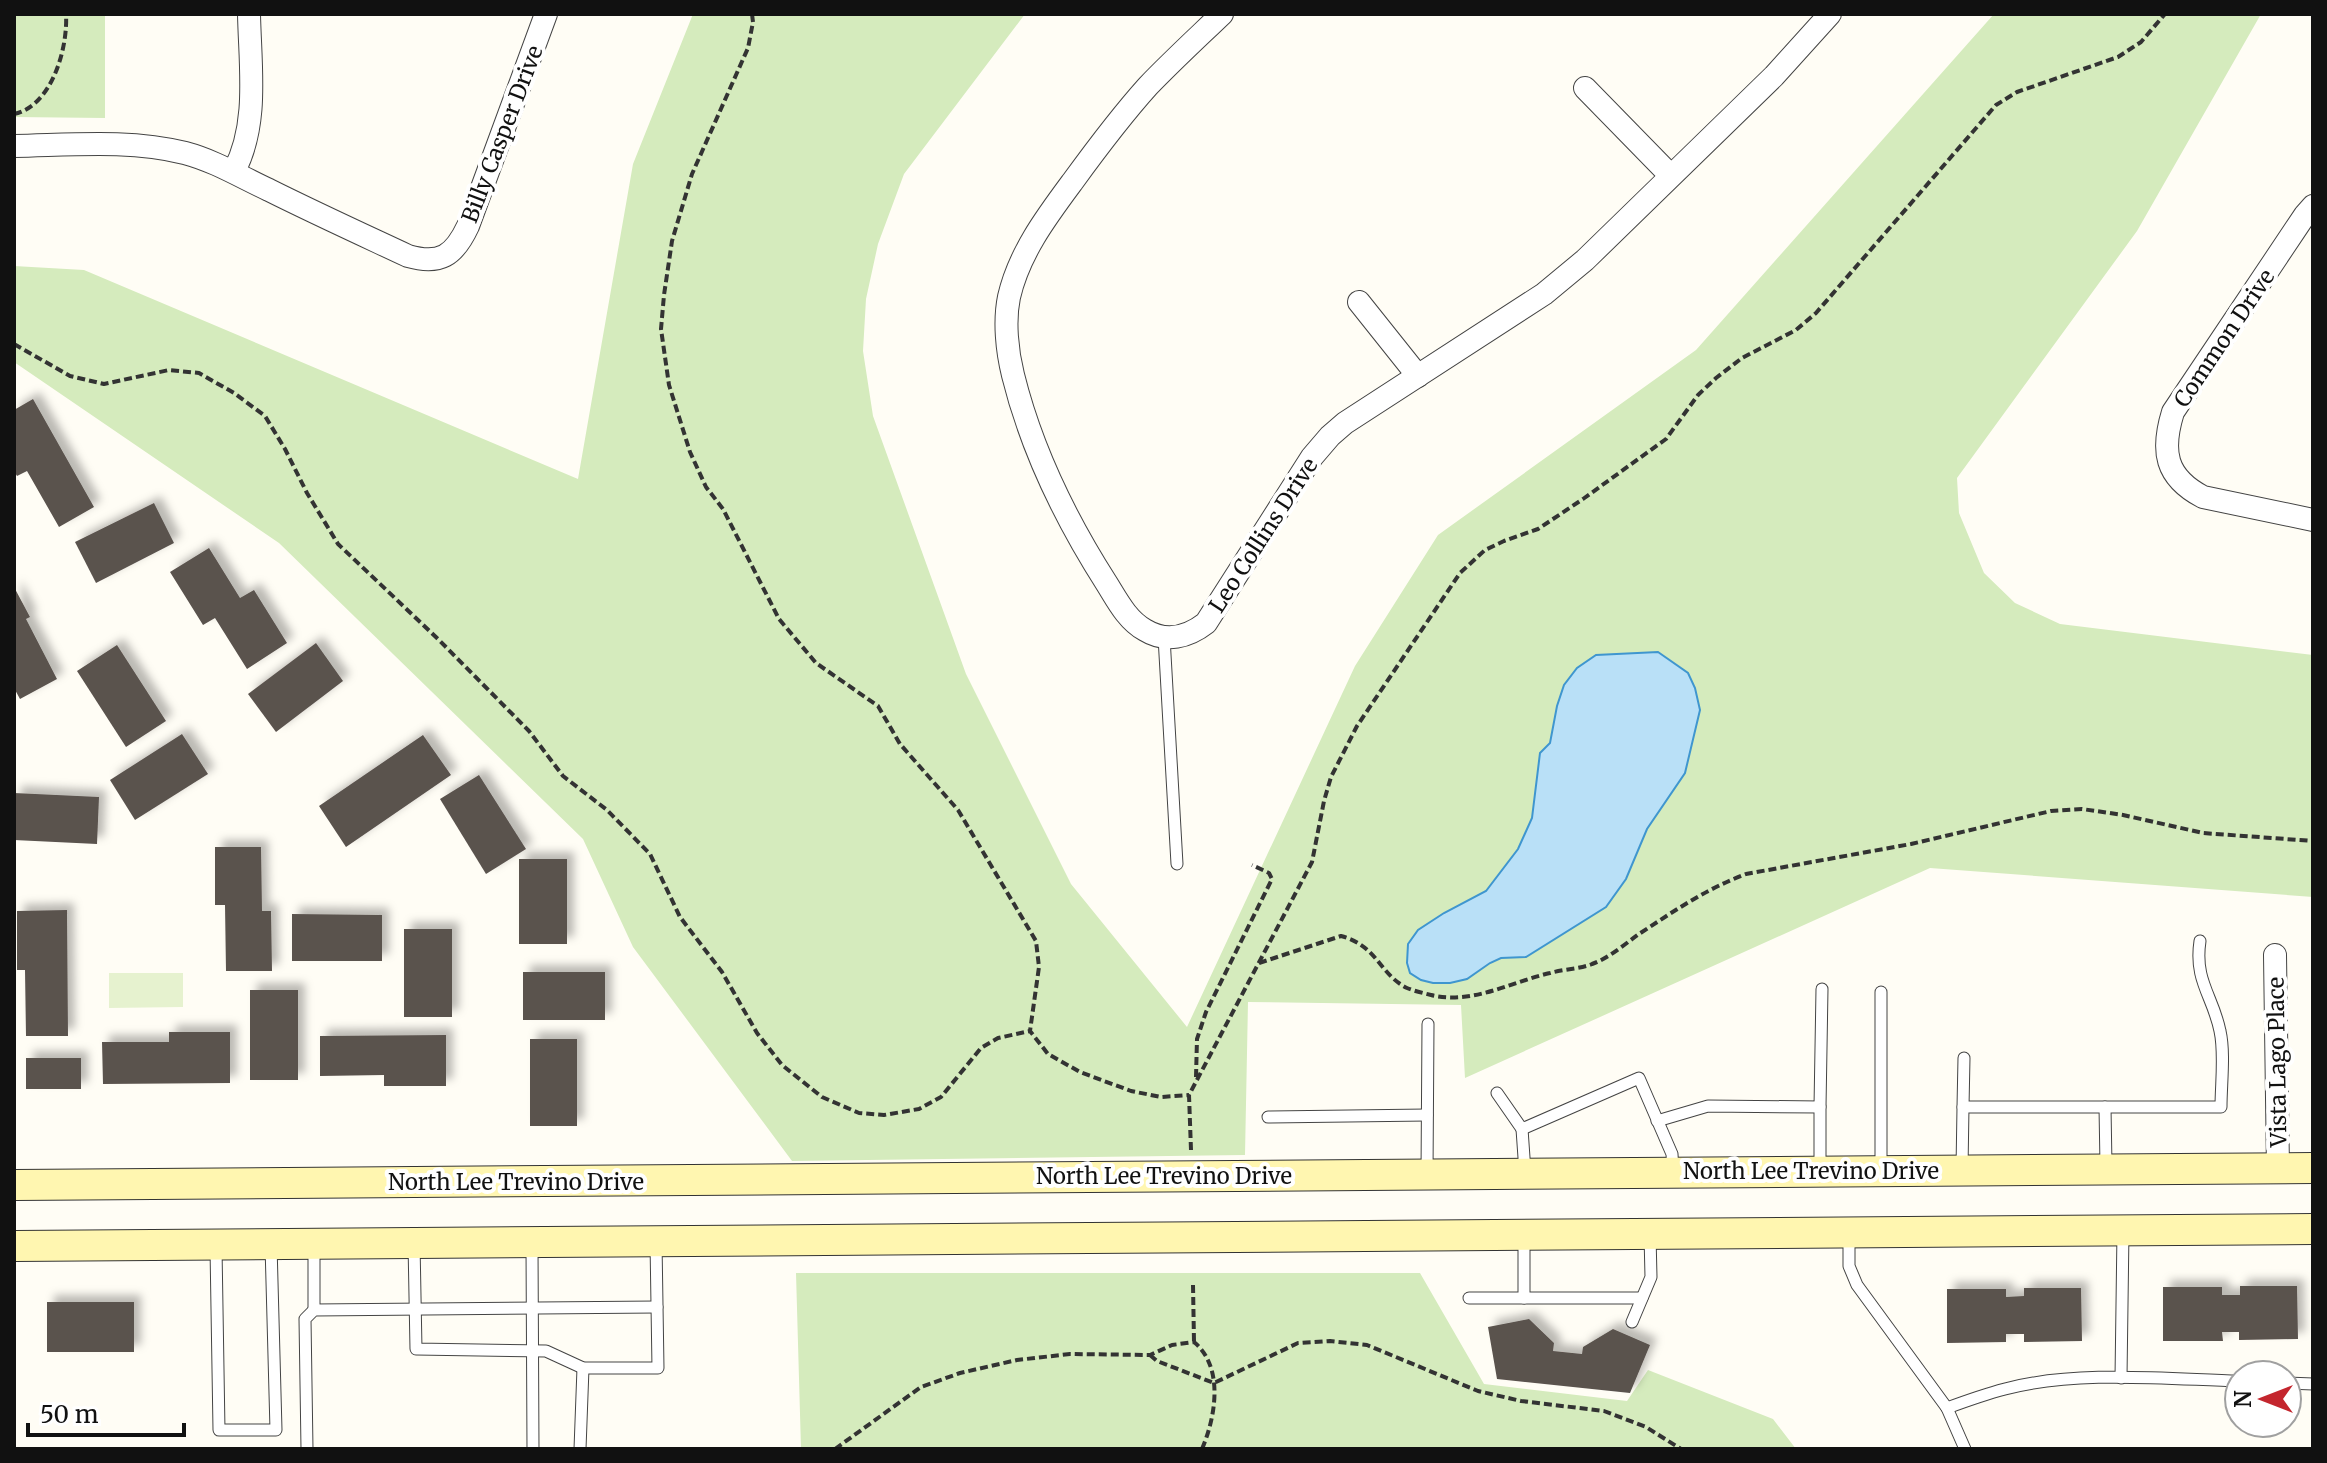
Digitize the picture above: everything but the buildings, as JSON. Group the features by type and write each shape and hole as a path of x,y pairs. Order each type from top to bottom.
{"main road":[{"name":"North Lee Trevino Drive","path":"14,1185 2313,1168"},
{"path":"14,1246 2313,1229"}],"street":[{"path":"234,171 243,155 250,122 249,14"},
{"name":"Billy Casper Drive","path":"14,146 111,145 185,153 234,171 408,256 429,260 439,258 450,253 460,242 468,226 546,14"},
{"path":"1164,637 1141,629 1126,613 1092,561 1050,479 1030,433 1012,372 1006,318 1021,260 1047,215 1112,128 1148,87 1222,14"},
{"name":"Leo Collins Drive","path":"1164,637 1188,634 1206,623 1312,457 1330,436 1345,423 1544,294 1585,260 1774,76 1830,14"},
{"path":"1585,88 1670,175"},
{"name":"Common Drive","path":"2313,206 2173,412 2167,433 2173,471 2188,489 2203,497 2313,520"},
{"path":"1359,302 1418,376"},
{"name":"Vista Lago Place","path":"2275,955 2278,1169"}],"lane":[{"path":"1164,637 1177,864"},
{"path":"1963,1107 2221,1107 2221,1033 2203,986 2197,959 2200,941"},
{"path":"1820,1170 1822,989"},
{"path":"1881,992 1881,1170"},
{"path":"1427,1174 1428,1024"},
{"path":"1962,1170 1964,1058"},
{"path":"1522,1129 1639,1078 1672,1154 1673,1172"},
{"path":"1497,1093 1522,1129 1525,1174"},
{"path":"1657,1121 1708,1106 1820,1107"},
{"path":"2105,1107 2106,1170"},
{"path":"1268,1117 1427,1115"},
{"path":"2121,1378 2123,1231"},
{"path":"1849,1232 1849,1266 1857,1285 1947,1408 1965,1449"},
{"path":"1632,1322 1651,1277 1650,1233"},
{"path":"1524,1234 1524,1298"},
{"path":"414,1242 416,1349 546,1351 583,1368 658,1368 656,1241"},
{"path":"532,1242 533,1449"},
{"path":"216,1243 219,1430 276,1430 271,1243"},
{"path":"314,1243 314,1310"},
{"path":"1469,1298 1642,1298"},
{"path":"307,1449 305,1319 314,1310 657,1307"},
{"path":"580,1449 583,1368"},
{"path":"1947,1408 2007,1388 2062,1380 2223,1381"}],"path":[{"path":"14,114 19,114 38,100 53,80 67,29 66,14"},
{"path":"752,14 748,48 692,174 672,241 664,295 661,329 669,385 690,452 779,619 816,663 878,706 900,744 958,810 1036,941 1039,967 1030,1031 1048,1054 1080,1072 1131,1091 1161,1097 1189,1095"},
{"path":"1191,1150 1189,1095 1312,862 1331,777 1357,726 1460,573 1485,550 1538,529 1666,439 1698,395 1716,378 1742,358 1796,330 1816,313 1996,105 2017,92 2118,57 2141,42 2165,14"},
{"path":"14,344 70,376 104,384 169,370 199,373 265,416 338,544 529,731 563,776 607,810 650,854 680,917 722,972 757,1033 782,1065 822,1097 859,1113 884,1115 919,1109 941,1097 981,1048 998,1038 1030,1031"},
{"path":"1257,963 1341,936 1354,939 1366,947 1406,988 1457,998 1494,991 1550,973 1592,964 1690,900 1746,874 1911,844 2051,811 2082,809 2203,833 2313,841"},
{"path":"1196,1079 1197,1039 1206,1012 1272,879 1269,873 1252,865"},
{"path":"1193,1285 1194,1342"},
{"path":"1150,1355 1166,1365 1214,1383 1298,1343 1330,1341 1367,1345 1478,1391 1521,1401 1604,1411 1646,1427 1681,1449"},
{"path":"835,1449 921,1387 960,1373 1017,1360 1070,1354 1150,1355 1172,1345 1194,1342 1203,1349 1214,1383 1211,1428 1202,1449"}],"green space":[{"path":"14,14 105,14 105,118 14,117"},
{"path":"693,14 1025,14 904,174 878,244 866,299 863,351 873,416 966,674 1071,884 1187,1027 1355,666 1438,535 1696,350 1994,14 2261,14 2137,231 1957,478 1959,513 1984,573 2015,603 2060,624 2313,655 2313,897 1930,868 1465,1078 1461,1005 1248,1002 1245,1155 792,1161 633,947 583,839 279,543 14,362 14,266 84,270 578,479 633,164"},
{"path":"109,973 183,973 183,1007 109,1008"},
{"path":"796,1273 1420,1273 1484,1384 1627,1401 1648,1370 1773,1419 1796,1449 801,1449"}],"water":[{"path":"1658,652 1688,673 1700,710 1685,773 1647,829 1626,879 1606,907 1526,957 1501,958 1467,979 1433,983 1410,973 1408,944 1418,930 1486,891 1518,849 1532,818 1540,753 1550,743 1564,685 1577,668 1596,655"}]}
